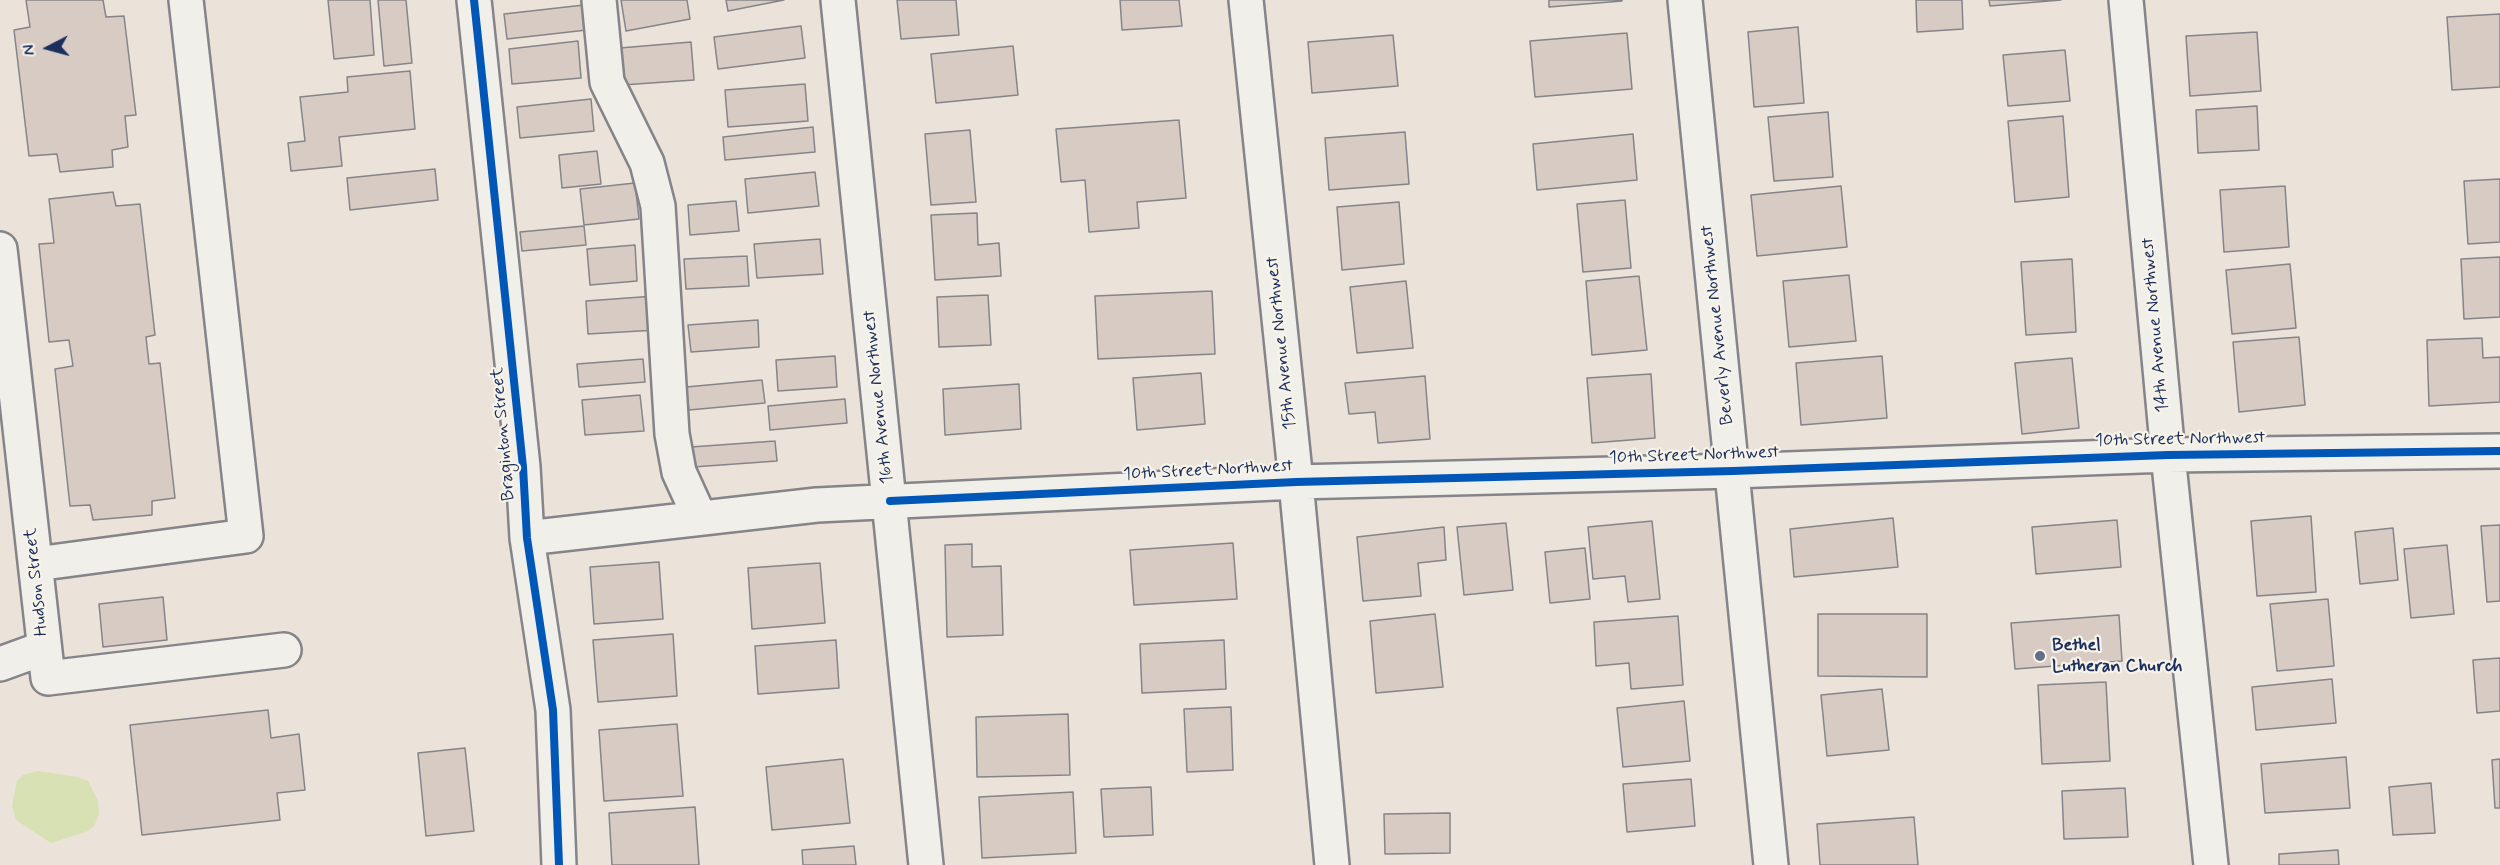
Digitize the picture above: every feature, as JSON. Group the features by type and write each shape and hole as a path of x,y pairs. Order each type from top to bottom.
{"street":[{"path":"36,564 246,536 186,0"},
{"name":"Braginton Street","path":"474,0 523,466 527,538 553,710 559,865"},
{"path":"599,0 608,82 647,163 658,206 672,434 678,472 700,518"},
{"name":"16th Avenue Northwest","path":"838,0 926,865"},
{"name":"15th Avenue Northwest","path":"1246,0 1296,482 1332,865"},
{"name":"Beverly Avenue Northwest","path":"1684,0 1771,865"},
{"name":"14th Avenue Northwest","path":"2126,0 2168,454 2211,865"},
{"name":"Hudson Street","path":"0,249 48,678 284,650"},
{"name":"10th Street Northwest","path":"527,538 817,505 1296,482 1733,471 2168,454 2500,450"},
{"path":"0,664 44,648"}],"green space":[{"path":"38,771 88,781 98,801 99,815 94,826 88,831 51,843 16,820 12,806 17,781 23,775"}],"building":[{"path":"26,0 103,0 106,17 124,16 136,115 125,116 128,147 112,150 113,167 60,172 57,154 29,156 14,30 30,27"},
{"path":"328,0 370,0 374,55 334,59"},
{"path":"378,0 406,0 412,63 384,66"},
{"path":"621,0 687,0 690,19 626,31"},
{"path":"726,0 784,0 728,11"},
{"path":"897,0 956,0 959,35 901,39"},
{"path":"1120,0 1179,0 1182,26 1122,30"},
{"path":"1549,0 1622,0 1622,1 1549,7"},
{"path":"1916,0 1962,0 1963,29 1917,32"},
{"path":"1989,0 2061,0 1990,6"},
{"path":"584,5 587,30 507,39 504,14"},
{"path":"2500,14 2500,87 2452,90 2447,17"},
{"path":"801,26 805,58 718,69 714,37"},
{"path":"1798,27 1804,103 1754,107 1748,32"},
{"path":"2257,32 2261,91 2190,96 2186,36"},
{"path":"1627,33 1632,89 1535,97 1530,41"},
{"path":"1393,35 1398,86 1312,93 1308,42"},
{"path":"578,41 581,78 512,84 509,49"},
{"path":"691,42 694,80 622,85 620,48"},
{"path":"1013,46 1018,95 936,103 931,54"},
{"path":"2065,50 2070,101 2008,106 2003,55"},
{"path":"410,71 415,129 339,137 342,166 291,171 288,143 305,141 300,97 348,92 347,77"},
{"path":"805,84 808,121 728,127 725,90"},
{"path":"591,99 594,131 520,138 517,107"},
{"path":"2257,106 2259,150 2198,153 2196,110"},
{"path":"1828,112 1833,177 1774,181 1768,117"},
{"path":"2063,116 2069,197 2015,202 2008,121"},
{"path":"1179,120 1186,198 1137,202 1139,228 1089,232 1085,180 1061,182 1056,129"},
{"path":"813,127 815,152 725,160 723,137"},
{"path":"970,130 976,202 931,205 925,134"},
{"path":"1405,132 1409,184 1329,190 1325,138"},
{"path":"1633,134 1637,180 1537,190 1533,144"},
{"path":"597,151 601,184 562,188 559,155"},
{"path":"435,169 438,200 350,210 347,178"},
{"path":"815,172 819,206 748,213 745,179"},
{"path":"2500,179 2500,242 2468,244 2464,181"},
{"path":"635,183 639,219 584,225 580,189"},
{"path":"1841,186 1847,247 1757,256 1751,195"},
{"path":"2285,186 2289,247 2224,252 2220,190"},
{"path":"113,192 116,206 140,204 155,335 146,337 149,364 160,363 175,498 152,501 152,515 93,520 90,505 70,506 55,369 73,366 69,340 49,342 39,244 54,243 49,199"},
{"path":"1625,200 1631,268 1583,272 1577,204"},
{"path":"736,201 739,231 690,235 688,205"},
{"path":"1399,202 1404,264 1342,270 1337,207"},
{"path":"977,213 978,245 999,243 1001,276 935,280 931,215"},
{"path":"584,226 586,245 522,251 520,232"},
{"path":"820,239 823,274 757,278 754,244"},
{"path":"635,245 637,281 590,285 587,249"},
{"path":"747,256 749,286 686,289 684,259"},
{"path":"2500,257 2500,317 2464,319 2461,259"},
{"path":"2072,259 2076,332 2026,335 2021,262"},
{"path":"2290,264 2296,328 2232,334 2226,270"},
{"path":"1849,275 1856,341 1789,347 1783,281"},
{"path":"1639,276 1647,350 1592,355 1586,281"},
{"path":"1406,281 1413,348 1357,353 1350,287"},
{"path":"1212,291 1215,354 1098,359 1095,296"},
{"path":"988,295 991,345 939,347 937,297"},
{"path":"655,296 657,330 588,334 586,301"},
{"path":"758,320 759,347 691,352 688,325"},
{"path":"2299,337 2305,405 2239,412 2233,342"},
{"path":"2482,338 2483,358 2500,357 2500,402 2429,406 2427,340"},
{"path":"835,356 837,387 778,391 776,360"},
{"path":"1882,356 1887,418 1801,425 1796,363"},
{"path":"2072,358 2079,428 2022,434 2015,363"},
{"path":"643,359 645,382 579,387 577,364"},
{"path":"1201,373 1205,424 1137,430 1133,378"},
{"path":"1651,374 1655,438 1592,443 1587,378"},
{"path":"1425,376 1430,439 1378,443 1375,412 1349,414 1345,383"},
{"path":"762,380 765,403 689,410 686,387"},
{"path":"1019,384 1021,429 945,435 943,389"},
{"path":"640,395 644,431 585,435 582,400"},
{"path":"845,399 847,423 770,430 768,406"},
{"path":"775,441 777,461 693,467 691,447"},
{"path":"2311,516 2316,592 2257,596 2251,521"},
{"path":"1893,518 1898,567 1794,577 1790,529"},
{"path":"2117,520 2121,567 2036,574 2032,527"},
{"path":"1652,521 1660,599 1628,602 1625,576 1593,579 1588,527"},
{"path":"1506,523 1513,590 1464,595 1457,527"},
{"path":"2500,525 2500,601 2487,602 2481,526"},
{"path":"1444,527 1446,560 1418,563 1421,596 1363,601 1357,537"},
{"path":"2393,528 2398,580 2360,584 2355,532"},
{"path":"1233,543 1237,599 1134,605 1130,550"},
{"path":"972,544 972,567 1001,566 1003,635 947,637 945,545"},
{"path":"2447,545 2454,614 2411,618 2404,549"},
{"path":"1585,548 1590,599 1550,603 1545,552"},
{"path":"659,562 663,619 594,624 590,567"},
{"path":"820,563 825,623 752,629 748,568"},
{"path":"163,597 167,640 103,647 99,604"},
{"path":"2328,599 2334,666 2277,671 2270,604"},
{"path":"1435,614 1443,687 1376,693 1370,621"},
{"path":"1818,614 1927,614 1927,677 1818,676"},
{"path":"2119,615 2122,661 2015,669 2011,623"},
{"path":"1678,616 1683,685 1631,689 1629,663 1596,666 1594,622"},
{"path":"673,634 677,696 598,702 593,640"},
{"path":"836,640 839,688 758,694 755,646"},
{"path":"1224,640 1226,689 1142,693 1140,644"},
{"path":"2500,658 2500,711 2477,713 2473,660"},
{"path":"2332,679 2336,723 2256,730 2252,687"},
{"path":"2106,682 2110,761 2042,764 2038,685"},
{"path":"1882,689 1889,750 1827,756 1821,695"},
{"path":"1684,701 1690,761 1623,767 1617,708"},
{"path":"1231,707 1233,770 1187,772 1184,709"},
{"path":"268,710 271,738 299,734 305,790 277,793 280,820 142,835 130,725"},
{"path":"1068,714 1070,775 977,777 976,717"},
{"path":"677,724 683,796 604,801 599,730"},
{"path":"465,748 474,831 426,836 418,753"},
{"path":"2346,757 2350,808 2265,813 2261,764"},
{"path":"843,759 850,823 772,830 766,767"},
{"path":"2500,759 2500,808 2495,808 2492,760"},
{"path":"1691,779 1695,826 1627,832 1623,784"},
{"path":"2431,783 2435,833 2393,835 2389,787"},
{"path":"1151,787 1153,835 1104,837 1101,789"},
{"path":"2125,788 2128,837 2064,839 2062,791"},
{"path":"1073,792 1076,853 982,858 979,797"},
{"path":"695,807 699,865 612,865 609,813"},
{"path":"1450,813 1450,853 1385,854 1384,814"},
{"path":"1914,817 1918,865 1820,865 1817,824"},
{"path":"854,846 856,865 803,865 802,850"},
{"path":"2338,850 2339,865 2279,865 2279,854"}],"cycle path":[{"path":"474,0 523,467 527,538 553,710 559,865"},
{"path":"890,501 1296,482 1733,471 2168,455 2500,451"}],"place":[{"name":"Bethel Lutheran Church","path":"2040,656"}]}
